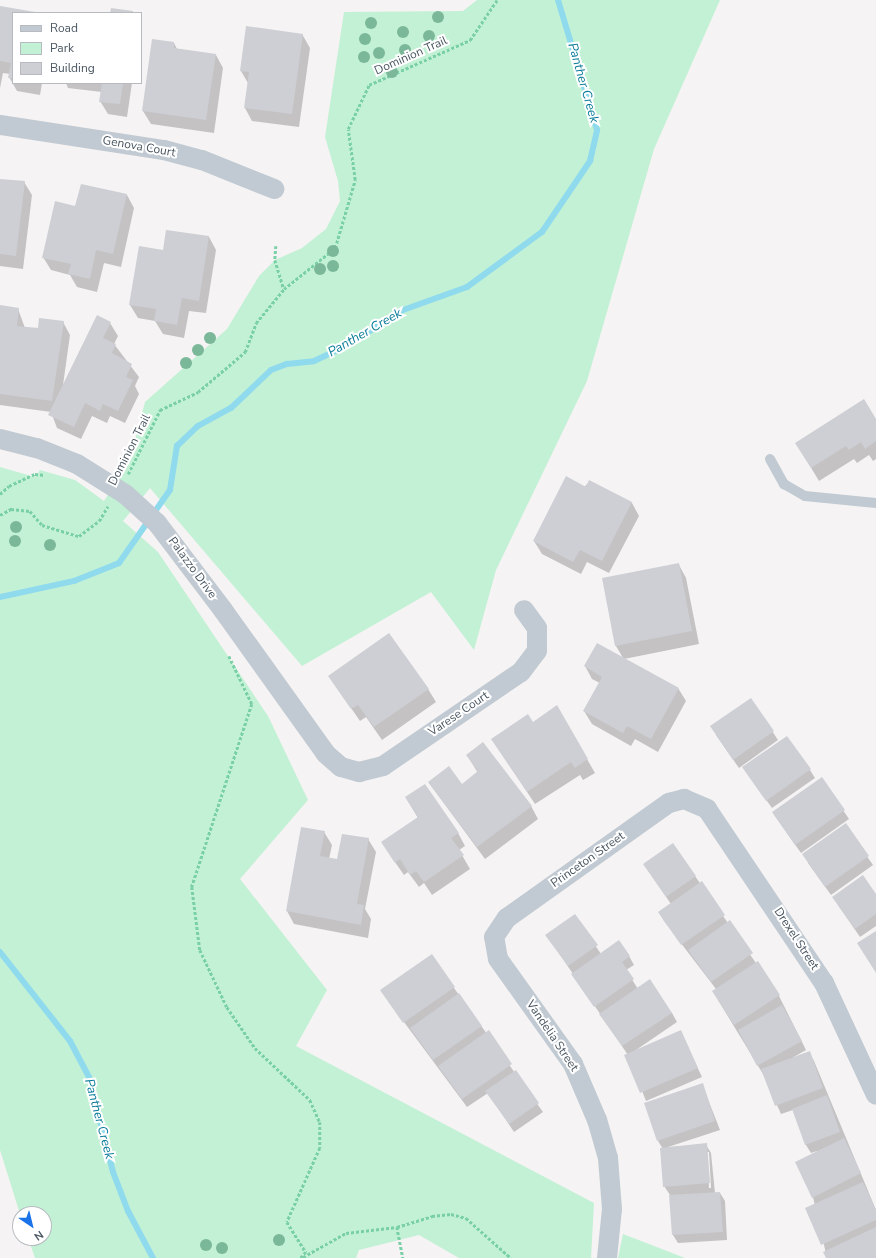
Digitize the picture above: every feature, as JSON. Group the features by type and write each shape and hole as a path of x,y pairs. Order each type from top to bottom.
{"street":[{"name":"Genova Court","path":"0,125 164,150 202,160 274,189"},
{"name":"Palazzo Drive","path":"0,440 37,448 77,464 114,486 152,518 176,544 332,760"},
{"name":"Varese Court","path":"332,760 357,772 378,768 521,672 537,651 536,628 524,610"},
{"name":"Princeton Street","path":"494,937 507,918 668,804 692,800"},
{"name":"Drexel Street","path":"692,800 707,809 824,983 876,1095"},
{"name":"Vandelia Street","path":"494,937 498,959 573,1064 597,1120 608,1158 610,1187 607,1258"}],"lane":[{"path":"770,459 784,484 805,496 876,503"}],"path":[{"name":"Dominion Trail","path":"125,481 160,410 198,392 245,352 256,323 284,289 336,248 355,180 348,129 369,85 470,40 497,0"},
{"path":"276,246 275,260 284,289"},
{"path":"0,494 9,486 35,474 50,476"},
{"name":"Dominion Trail","path":"0,515 11,509 30,511 42,525 79,536 99,521 115,500"},
{"path":"226,651 252,704 192,887 200,950 227,1006 254,1048 310,1100 320,1122 320,1148 287,1222 306,1252 301,1258"},
{"path":"301,1258 346,1233 397,1227 432,1216 451,1214 466,1218 511,1258"},
{"path":"397,1227 403,1258"}],"green space":[{"path":"477,0 720,0 654,149 587,381 496,570 474,650 431,592 302,666 150,488 123,521 158,552 268,716 308,800 240,879 327,990 296,1046 594,1203 591,1258 459,1258 419,1235 359,1250 356,1258 35,1258 31,1246 52,1246 52,1206 18,1206 0,1150 0,467 35,477 40,470 75,480 104,501 129,463 145,402 227,329 259,276 275,260 302,248 326,229 340,201 338,181 325,137 344,12 463,11"},
{"path":"623,1234 685,1258 618,1258"}],"building":[{"path":"0,6 35,12 12,12 12,78 8,78 11,63 0,61"},
{"path":"111,8 133,11 133,12 110,12"},
{"path":"246,26 303,34 292,114 244,108 249,72 240,71"},
{"path":"152,39 174,42 174,48 216,54 206,120 142,111"},
{"path":"102,84 123,84 120,104 99,102"},
{"path":"0,179 25,181 16,256 0,254"},
{"path":"81,184 127,194 113,254 96,250 90,279 68,274 71,264 42,258 55,201 75,206"},
{"path":"166,230 209,236 199,301 182,298 177,325 154,321 156,309 129,305 139,246 163,250"},
{"path":"0,305 19,308 17,326 38,328 39,318 64,321 52,401 0,394"},
{"path":"97,315 111,322 103,338 116,344 112,353 132,364 126,377 133,380 118,411 103,404 100,411 85,403 74,427 48,415"},
{"path":"864,399 876,419 876,441 865,449 861,442 849,450 846,446 811,468 795,443"},
{"path":"566,476 586,487 589,480 632,502 602,561 580,550 573,562 533,541"},
{"path":"679,563 692,631 615,646 602,578"},
{"path":"389,633 429,689 374,727 358,705 351,709 328,676"},
{"path":"597,643 679,688 651,739 627,726 623,733 583,711 602,677 584,666"},
{"path":"751,698 774,731 733,760 710,726"},
{"path":"557,705 588,759 575,768 571,762 527,792 491,739 528,714 533,722"},
{"path":"787,736 811,769 766,801 742,767"},
{"path":"483,742 532,806 477,847 428,782 449,766 462,784 478,771 466,755"},
{"path":"822,777 845,810 795,845 772,812"},
{"path":"425,784 459,833 451,838 464,855 424,882 416,871 410,875 400,859 395,863 381,842 418,817 405,797"},
{"path":"846,823 869,856 825,887 802,854"},
{"path":"301,827 325,831 320,856 337,859 342,834 369,838 357,904 364,905 361,925 286,911"},
{"path":"673,843 696,876 666,897 643,864"},
{"path":"863,875 876,894 876,914 855,929 832,897"},
{"path":"702,881 725,915 681,945 658,912"},
{"path":"575,914 598,945 568,966 545,935"},
{"path":"730,920 753,953 711,982 688,950"},
{"path":"876,931 876,973 857,943"},
{"path":"619,940 630,956 622,962 634,979 594,1007 571,974"},
{"path":"432,954 455,987 403,1023 380,990"},
{"path":"758,961 780,995 734,1025 712,991"},
{"path":"650,979 672,1013 622,1046 599,1014"},
{"path":"459,993 482,1026 433,1060 410,1028"},
{"path":"782,1005 802,1041 757,1066 738,1030"},
{"path":"489,1030 512,1064 462,1099 438,1066"},
{"path":"681,1030 698,1068 640,1093 624,1055"},
{"path":"810,1051 823,1088 775,1106 761,1069"},
{"path":"516,1070 539,1103 509,1124 485,1091"},
{"path":"703,1083 715,1121 657,1141 644,1103"},
{"path":"827,1095 840,1132 805,1145 792,1109"},
{"path":"844,1138 861,1173 812,1198 795,1162"},
{"path":"707,1143 710,1183 663,1187 660,1148"},
{"path":"863,1182 876,1210 876,1220 821,1245 805,1208"},
{"path":"720,1192 723,1232 672,1235 669,1195"},
{"path":"876,1227 876,1258 826,1258 823,1252"}],"waterway":[{"name":"Panther Creek","path":"0,597 74,581 119,563 170,490 177,446 198,426 231,408 271,370 287,364 314,361 346,346 403,310 467,287 542,232 590,161 597,130 558,0"},
{"name":"Panther Creek","path":"0,952 70,1041 89,1077 113,1172 128,1211 153,1258"}]}
